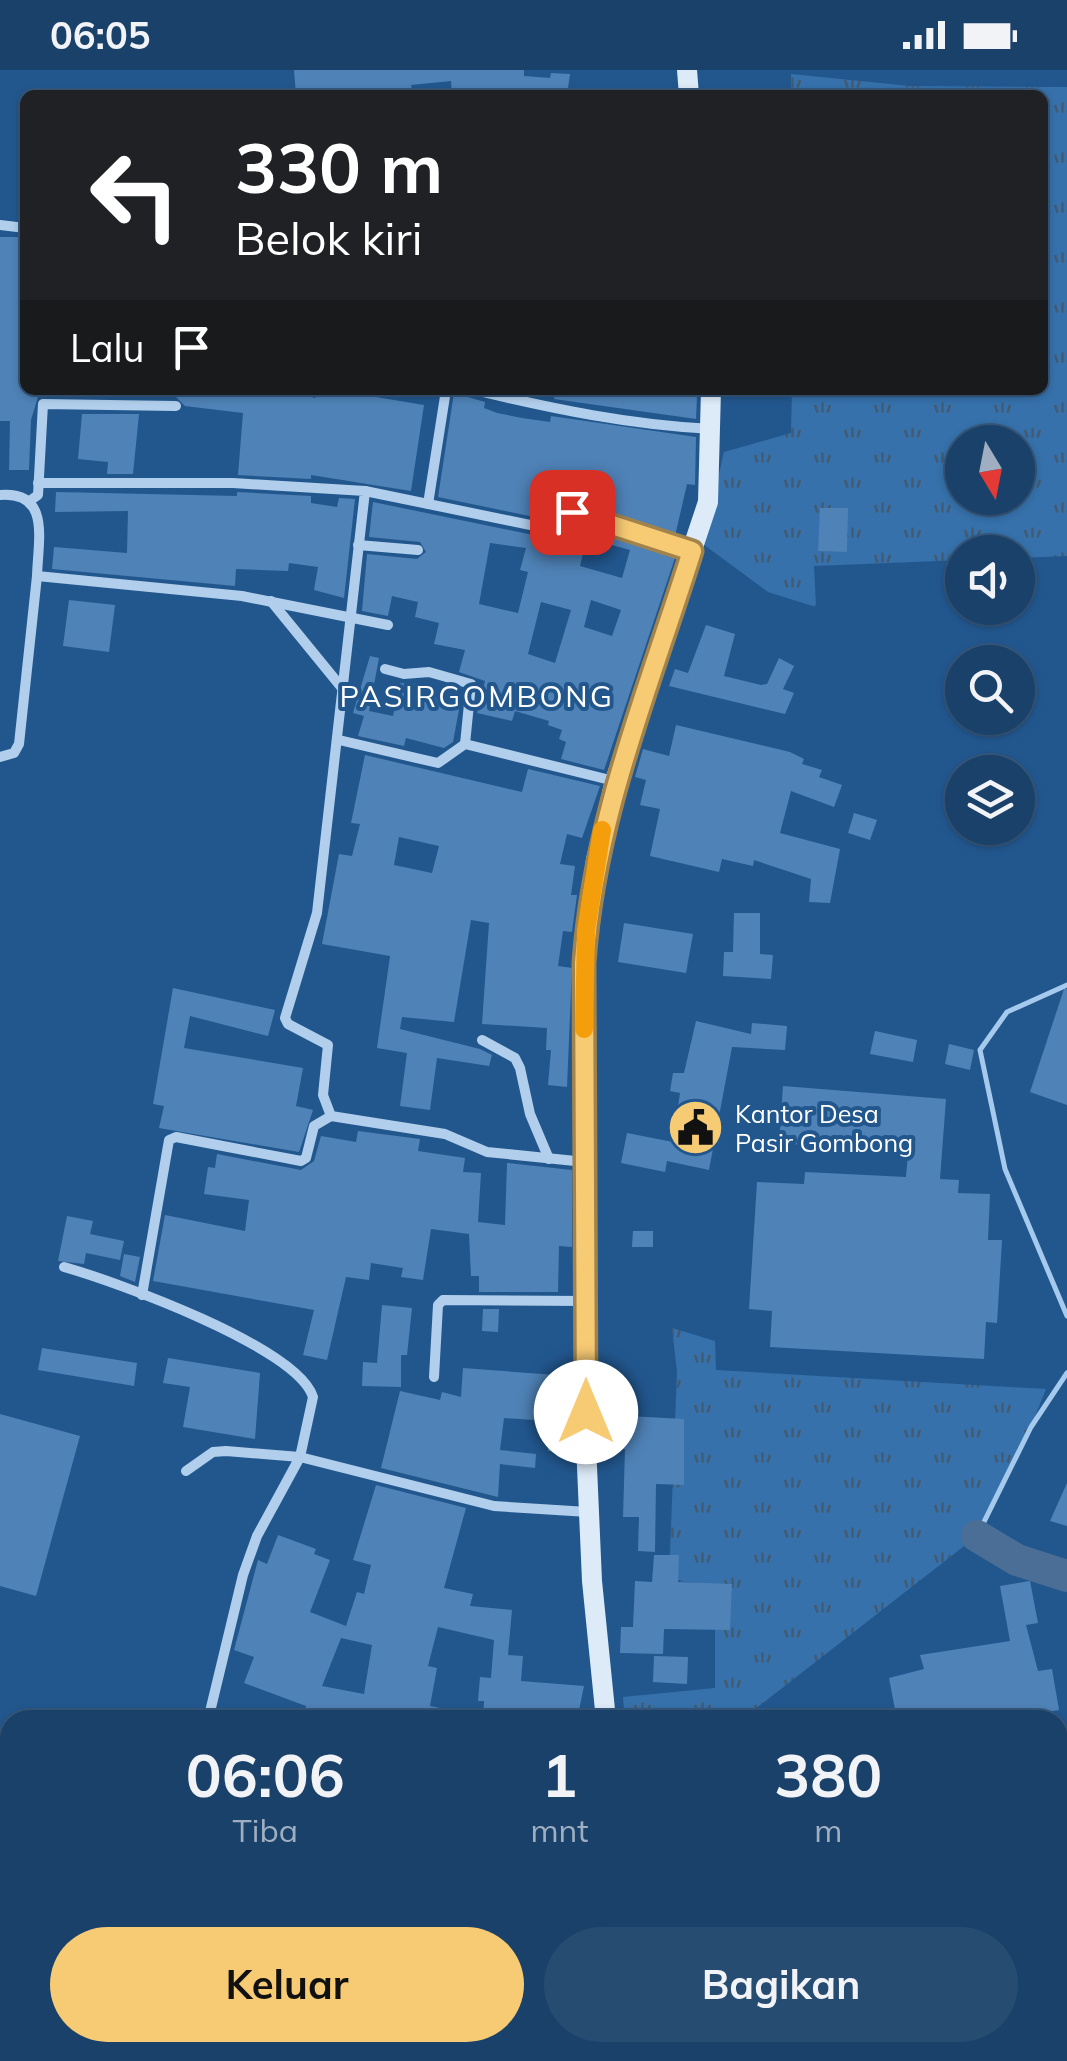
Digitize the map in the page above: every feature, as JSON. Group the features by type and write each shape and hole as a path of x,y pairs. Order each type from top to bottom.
{"main road":[{"path":"605,1710 588,1512 586,931 596,860 615,781 708,502 711,395"}],"street":[{"path":"428,504 445,395"},
{"path":"495,395 648,426 713,429"},
{"path":"30,500 38,495 44,404 176,406"},
{"path":"38,483 234,484 365,491 540,527 572,512 591,515 692,551"},
{"path":"330,1116 323,1095 328,1045 288,1024 284,1009 317,913 365,491"},
{"path":"0,494 21,494 30,500 38,516 37,576 20,744 14,754 0,757"},
{"path":"358,545 418,550"},
{"path":"37,576 270,601 388,626"},
{"path":"270,601 342,689"},
{"path":"385,669 404,674 429,672 471,684 466,744"},
{"path":"339,740 438,763 466,744 615,781"},
{"path":"482,1040 514,1058 520,1068 530,1114 549,1159"},
{"path":"142,1295 168,1140 176,1137 301,1160 306,1158 314,1126 330,1116 445,1134 487,1152 584,1162"},
{"path":"64,1267 142,1295 262,1348 299,1372 314,1397 300,1457 258,1536 243,1575 210,1710"},
{"path":"434,1377 438,1304 444,1300 585,1301"},
{"path":"186,1470 213,1452 300,1457 494,1506 588,1512"}],"green space":[{"path":"791,74 910,86 1067,87 1067,556 1035,557 1035,535 945,535 945,561 814,566 816,607 768,592 703,544 724,452 791,433 792,395 1048,395 1048,90 791,90"},
{"path":"672,1328 715,1341 716,1370 1046,1389 1022,1449 977,1536 754,1710 624,1710 623,1697 715,1688 715,1585 669,1580 677,1371"}],"building":[{"path":"294,70 524,70 524,76 550,78 551,73 570,74 568,90 452,90 451,81 411,85 412,90 296,90"},
{"path":"0,237 20,237 20,395 38,395 31,420 29,470 9,470 10,421 0,421"},
{"path":"364,395 424,405 411,491 311,475 311,479 238,475 243,413 185,406 176,397 124,396"},
{"path":"454,395 485,402 484,408 522,418 550,422 551,416 696,437 695,485 687,484 675,536 592,506 569,505 539,518 438,497"},
{"path":"555,395 697,397 696,419 554,399"},
{"path":"82,414 139,414 133,474 107,474 108,462 78,459"},
{"path":"56,492 237,496 237,492 311,496 311,503 337,507 339,498 355,499 344,598 314,590 318,567 289,563 288,571 236,569 235,586 52,569 54,547 127,553 128,511 55,512"},
{"path":"373,502 538,536 573,522 589,524 676,555 604,770 561,759 566,742 559,739 562,730 548,725 549,721 515,711 512,721 477,713 485,681 459,672 465,650 434,644 439,623 415,617 418,602 392,596 388,616 362,611 367,554 417,559 426,552 420,542 369,537","holes":["587,538 630,550 622,578 580,566","490,543 526,548 520,570 528,572 518,613 479,604","591,600 621,610 612,636 584,627","541,602 571,610 555,663 528,654"]},
{"path":"820,508 848,508 847,552 818,551"},
{"path":"69,600 115,605 109,652 63,646"},
{"path":"706,625 735,634 724,676 761,685 767,684 779,658 794,666 783,689 794,693 785,714 669,686 675,669 688,673"},
{"path":"370,656 379,658 369,711 393,716 400,683 424,684 421,694 460,704 453,742 444,748 406,738 404,746 358,736 364,716 353,713"},
{"path":"676,725 790,752 804,759 802,764 822,770 819,777 842,785 834,807 791,791 780,833 840,849 830,903 809,902 811,879 754,860 753,866 722,859 719,872 650,856 660,809 640,805 646,780 635,777 643,749 669,756"},
{"path":"365,755 522,792 528,769 600,786 582,838 567,834 560,864 575,866 571,895 577,895 572,932 563,931 558,966 572,968 567,1087 548,1085 551,1050 546,1050 547,1028 482,1024 489,923 471,920 454,1022 402,1017 400,1029 480,1049 492,1055 489,1066 437,1058 430,1110 400,1106 407,1053 377,1048 390,956 322,944 339,854 352,856 360,824 351,823","holes":["399,837 439,846 432,873 394,865"]},
{"path":"854,813 877,820 870,840 848,833"},
{"path":"734,913 760,913 760,954 773,955 771,979 723,976 724,952 733,952"},
{"path":"624,923 693,934 686,973 618,962"},
{"path":"173,988 275,1010 268,1036 190,1016 184,1048 303,1068 296,1106 313,1110 299,1152 159,1128 164,1106 153,1104"},
{"path":"1067,989 1067,1105 1030,1092"},
{"name":"Kantor Desa Pasir Gombong","path":"696,1021 751,1034 752,1023 787,1026 785,1050 732,1047 709,1170 667,1161 665,1172 621,1163 627,1133 673,1142 680,1093 670,1091 673,1073 684,1073"},
{"path":"875,1031 917,1040 913,1062 870,1054"},
{"path":"949,1044 974,1050 970,1070 945,1064"},
{"path":"783,1086 946,1099 940,1179 959,1180 958,1193 990,1194 988,1240 1002,1240 997,1323 986,1322 984,1359 770,1347 772,1311 749,1309 757,1182 804,1184 805,1172 906,1177 908,1153 779,1143"},
{"path":"358,1131 420,1139 418,1151 465,1158 463,1172 481,1173 478,1222 505,1225 507,1163 572,1170 572,1247 559,1246 558,1292 479,1292 479,1276 471,1276 469,1234 431,1229 423,1280 401,1277 403,1268 371,1263 369,1280 346,1277 327,1360 303,1355 314,1310 153,1281 165,1215 245,1231 249,1200 204,1194 208,1167 215,1168 217,1154 301,1170 314,1161 321,1136 356,1142"},
{"path":"67,1216 93,1221 90,1234 124,1241 120,1260 86,1253 84,1264 58,1261"},
{"path":"633,1231 653,1231 653,1247 632,1247"},
{"path":"124,1254 140,1257 135,1282 120,1276"},
{"path":"382,1305 412,1308 407,1355 401,1355 401,1387 362,1386 363,1362 377,1363"},
{"path":"483,1309 499,1309 498,1332 482,1331"},
{"path":"42,1348 137,1363 134,1386 38,1370"},
{"path":"168,1358 260,1373 255,1439 183,1427 190,1387 163,1383"},
{"path":"463,1368 556,1375 553,1404 570,1405 572,1452 548,1451 549,1421 504,1418 500,1450 536,1454 535,1468 500,1464 498,1497 381,1468 400,1391 440,1400 442,1392 461,1397"},
{"path":"0,1414 80,1436 36,1596 0,1586"},
{"path":"609,1415 684,1419 684,1485 656,1484 655,1552 638,1551 639,1517 623,1517 625,1449 608,1448"},
{"path":"1067,1483 1067,1526 1050,1521"},
{"path":"376,1485 466,1508 444,1588 473,1594 470,1606 512,1610 508,1655 523,1656 521,1681 584,1686 579,1710 484,1710 484,1701 478,1701 480,1677 491,1678 494,1640 438,1627 428,1666 437,1668 430,1706 451,1710 305,1710 306,1706 244,1683 254,1657 234,1650 258,1560 267,1564 278,1535 316,1549 314,1554 330,1560 310,1612 346,1626 357,1592 364,1594 371,1565 353,1560","holes":["341,1638 372,1645 364,1694 322,1686"]},
{"path":"654,1555 679,1555 678,1582 732,1584 730,1630 664,1629 663,1654 620,1653 621,1627 633,1627 635,1581 652,1582"},
{"path":"1030,1581 1038,1623 1026,1625 1038,1671 1052,1669 1059,1710 895,1710 889,1678 924,1669 920,1655 1010,1641 1000,1586"},
{"path":"654,1656 688,1657 687,1684 653,1682"}],"waterway":[{"path":"1067,985 1007,1012 980,1050 1005,1169 1067,1316"},
{"path":"977,1536 1031,1427 1067,1373"},
{"path":"977,1536 1017,1560 1067,1576"}],"slow traffic":[{"path":"584,1029 586,931 602,830"}],"place":[{"name":"Kantor Desa Pasir Gombong","path":"696,1127"}],"district":[{"name":"PASIRGOMBONG","path":"477,696"}],"route":[{"path":"572,512 591,515 692,551 615,781 590,895 584,963 586,1412"}]}
